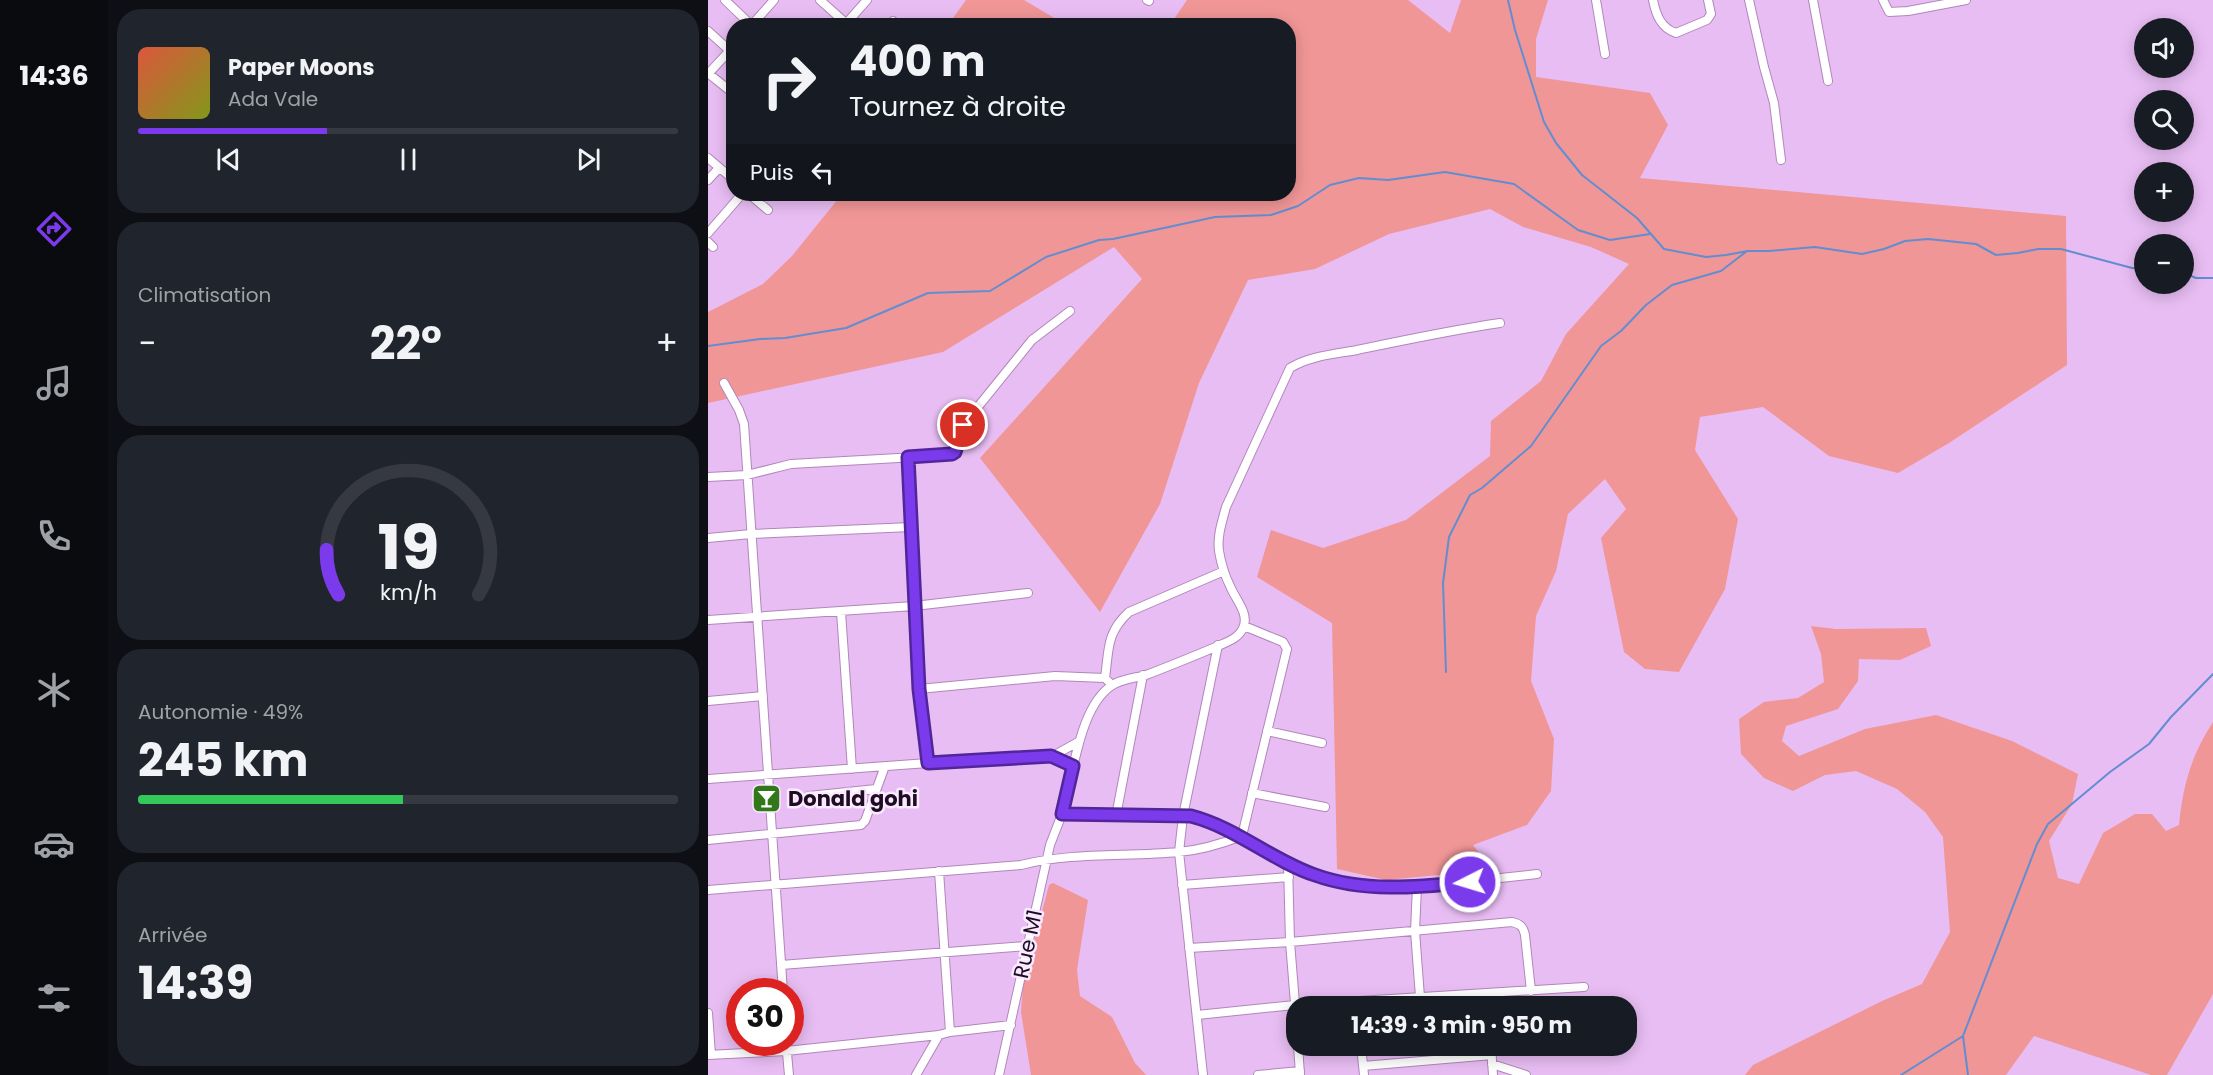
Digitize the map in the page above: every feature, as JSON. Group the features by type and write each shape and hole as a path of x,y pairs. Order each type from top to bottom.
{"street":[{"path":"725,0 744,18"},
{"path":"758,18 774,0"},
{"path":"820,0 839,18"},
{"path":"852,18 867,0"},
{"path":"1596,0 1605,54"},
{"path":"1653,0 1660,22 1668,30 1677,33 1707,20 1711,14 1708,0"},
{"path":"1749,0 1774,103 1780,160"},
{"path":"1813,0 1828,81"},
{"path":"1882,0 1889,12 1908,11 1966,0"},
{"path":"708,31 726,44"},
{"path":"726,53 708,73 726,88"},
{"path":"708,158 726,174"},
{"path":"708,180 719,168"},
{"path":"708,233 736,201"},
{"path":"758,201 768,210"},
{"path":"708,477 747,475 791,464 947,456 955,452 960,429 1032,340 1070,310"},
{"path":"919,689 1055,676 1105,678 1112,685 1218,645 1239,634 1244,626 1244,617 1224,571 1219,542 1226,507 1290,368 1299,362 1320,357 1500,323"},
{"path":"724,383 742,416 782,978"},
{"path":"908,457 919,689 928,763"},
{"path":"708,538 911,527"},
{"path":"1105,678 1110,638 1120,621 1129,612 1224,571"},
{"path":"708,620 914,606 1028,593"},
{"path":"841,612 852,769"},
{"path":"1242,836 1287,649 1283,642 1244,626"},
{"path":"1203,1075 1179,852 1183,816 1218,645"},
{"path":"1116,816 1143,675"},
{"name":"Rue M1","path":"999,1075 1026,946 1047,858 1062,814 1078,742 1098,698 1112,685"},
{"path":"708,701 763,696"},
{"path":"1267,731 1323,743"},
{"path":"708,780 1051,756 1078,742"},
{"path":"1051,756 1073,766"},
{"path":"708,840 861,825 865,821 885,766"},
{"path":"809,796 876,789"},
{"path":"1252,793 1325,807"},
{"path":"1062,814 1183,816 1211,821 1288,863 1314,875 1351,886 1417,887 1538,874"},
{"path":"708,890 1021,865 1047,858 1179,852 1213,846 1242,836"},
{"path":"1288,863 1294,996"},
{"path":"939,871 950,1032"},
{"path":"1182,885 1289,878"},
{"path":"1417,887 1415,931 1420,996"},
{"path":"1189,948 1290,942 1512,922 1523,927 1531,991"},
{"path":"781,965 1026,946"},
{"path":"1437,996 1584,987"},
{"path":"1197,1015 1286,1006"},
{"path":"708,1013 709,1055 726,1053"},
{"path":"804,1046 939,1035 1011,1025"},
{"path":"916,1075 939,1035"},
{"path":"787,1056 789,1075"},
{"path":"1258,1075 1300,1073 1299,1056"},
{"path":"1362,1056 1363,1071 1484,1056"},
{"path":"1492,1056 1493,1075"},
{"path":"1492,1064 1526,1075"}],"shaded area":[{"path":"966,0 1024,0 1054,18 953,18"},
{"path":"1187,0 1408,0 1450,33 1461,0 1548,0 1536,39 1536,77 1650,93 1668,125 1640,178 2066,216 2067,365 1949,443 1898,473 1829,456 1763,407 1700,417 1695,450 1738,519 1725,589 1679,672 1645,669 1624,652 1601,538 1626,509 1605,479 1568,514 1556,571 1536,616 1531,681 1554,739 1551,791 1527,825 1473,845 1491,870 1386,880 1337,869 1332,623 1257,577 1271,530 1323,548 1406,520 1490,456 1491,421 1541,381 1566,334 1629,264 1591,247 1523,227 1490,209 1389,234 1315,269 1248,280 1199,383 1160,504 1100,612 980,458 1142,279 1114,247 943,352 708,403 708,312 763,284 792,256 836,201 1296,201 1296,18 1175,18"},
{"path":"1811,626 1836,629 1926,628 1931,646 1900,660 1859,659 1858,681 1838,709 1786,726 1782,741 1799,756 1865,729 1936,715 2012,741 2078,774 2072,804 2049,841 2058,878 2079,884 2103,833 2135,814 2152,814 2166,831 2179,825 2189,771 2213,722 2213,994 2167,1075 2151,1075 2034,1036 2006,1075 1745,1075 1753,1065 1882,1001 1922,984 1950,932 1943,837 1925,812 1897,789 1856,771 1825,775 1793,791 1764,778 1741,754 1739,719 1764,702 1798,698 1824,682 1821,654"},
{"path":"1053,883 1088,900 1077,970 1080,996 1112,1017 1135,1063 1146,1075 1031,1075 1021,1012 1023,984 1049,885"}],"waterway":[{"path":"1508,0 1544,122 1556,143 1582,175 1637,218 1664,249 1706,257 1748,251 1815,247 1862,254 1905,241 1928,239 1976,244 1996,255 2038,249 2061,249 2134,268"},
{"path":"708,346 785,338 846,328 928,293 990,291 1046,257 1099,240 1215,217 1271,215 1298,206 1330,185 1359,178 1388,180 1445,172 1514,184 1578,230 1610,240 1650,234"},
{"path":"1446,672 1443,583 1449,537 1470,495 1482,488 1531,446 1601,346 1621,331 1646,305 1672,285 1721,271 1747,251"},
{"path":"2194,277 2213,278"},
{"path":"1901,1075 1963,1036 2037,844 2048,824 2110,772 2149,744 2171,717 2213,674"},
{"path":"1963,1036 1968,1075"}],"place":[{"name":"Donald gohi","path":"767,799"}],"route":[{"path":"963,425 955,452 952,454 908,457 919,689 928,763 1051,756 1073,766 1062,814 1191,816 1211,821 1314,875 1351,886 1417,887 1470,882"}]}
